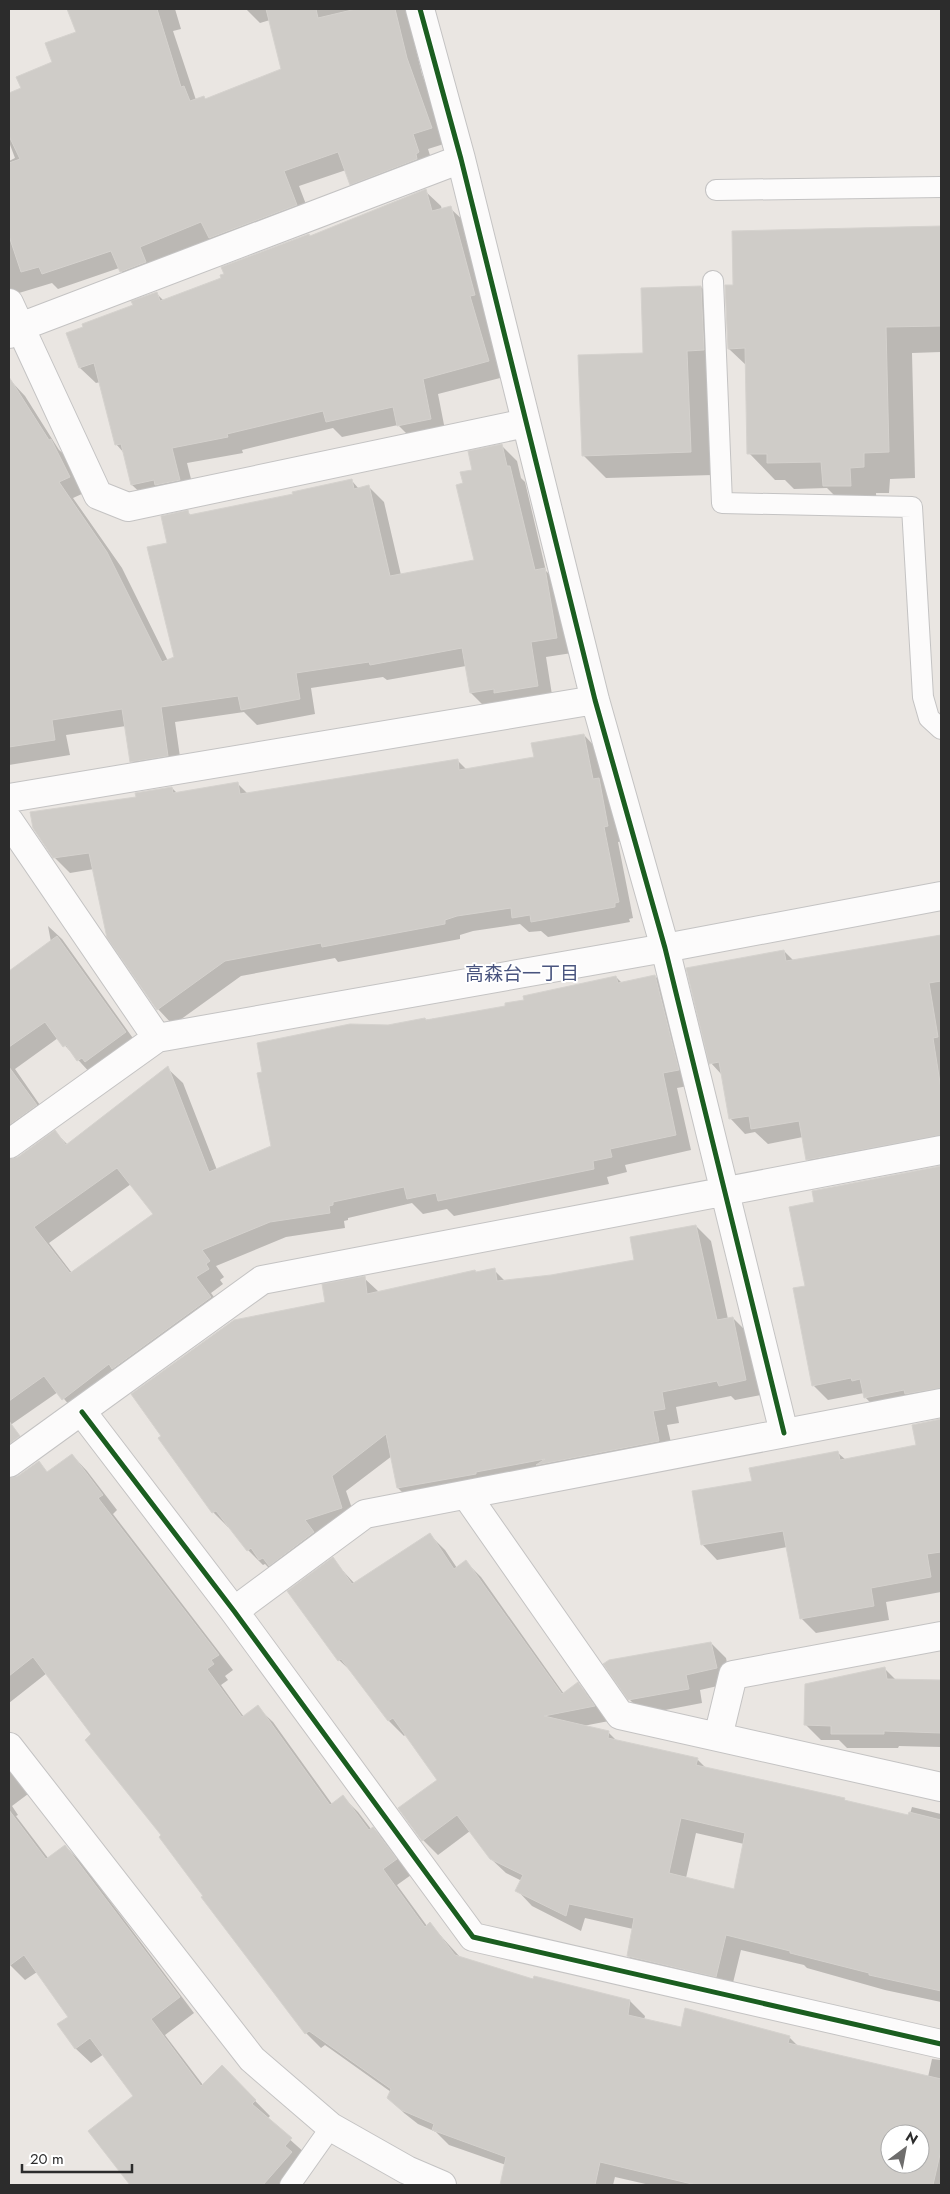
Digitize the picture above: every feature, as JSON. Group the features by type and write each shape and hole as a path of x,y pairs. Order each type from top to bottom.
{"street":[{"path":"420,9 461,159 595,700 665,948 784,1433"},
{"path":"461,159 12,321 98,495 128,507 526,423"},
{"path":"9,798 595,700"},
{"path":"9,821 158,1038"},
{"path":"9,1144 158,1038 665,948 941,896"},
{"path":"9,1463 262,1280 941,1150"},
{"path":"234,1611 365,1514 467,1496 941,1403"},
{"path":"82,1412 234,1611 473,1937 941,2044"},
{"path":"467,1496 620,1715 941,1787"},
{"path":"718,1737 733,1675 941,1636"},
{"path":"9,1746 252,2059 331,2127 403,2178 442,2185"}],"lane":[{"path":"716,190 941,187"},
{"path":"713,281 722,503 912,507 923,697 929,718 941,729"},
{"path":"290,2185 331,2127"}],"building":[{"path":"67,9 157,9 181,87 184,86 190,101 204,96 205,99 281,69 266,9 316,9 318,18 356,9 395,9 407,58 432,128 413,134 419,152 416,154 417,159 350,185 338,152 284,171 297,205 209,238 201,222 140,247 146,262 120,272 111,251 42,274 39,267 21,272 9,236 9,163 20,159 9,136 9,93 21,88 16,77 52,62 45,43 76,32"},
{"path":"426,189 432,211 451,206 475,295 470,296 489,361 423,379 431,419 397,426 393,407 326,422 323,411 227,434 228,437 172,448 180,480 155,485 154,480 131,485 121,444 115,445 94,363 79,368 66,333 83,327 82,324 133,305 131,301 157,292 160,301 221,278 220,275 224,274 221,267 309,234 310,236"},
{"path":"941,226 941,326 886,327 889,452 864,453 864,467 850,468 851,486 823,486 821,462 767,463 767,454 747,454 745,348 728,349 725,285 733,285 732,231"},
{"path":"701,286 704,350 687,351 691,452 582,456 578,355 643,353 641,288"},
{"path":"9,377 49,440 51,439 70,477 59,482 107,552 162,662 174,657 147,547 167,543 161,516 188,510 189,515 293,494 292,492 352,479 354,489 369,485 390,576 474,560 456,485 463,483 460,472 472,470 468,451 502,444 507,466 510,466 535,570 545,568 557,638 531,642 538,686 494,693 494,689 470,693 462,648 370,665 369,662 296,673 300,699 241,710 238,696 161,707 168,756 130,762 122,709 52,720 55,740 9,747"},
{"path":"584,734 593,779 599,778 608,826 604,827 619,902 615,903 615,907 531,922 530,915 512,918 511,908 457,916 445,920 445,924 322,947 321,943 225,961 157,1010 107,938 89,853 53,858 33,828 30,812 136,797 135,793 172,787 173,793 238,782 240,794 458,759 459,770 534,757 531,743"},
{"path":"941,935 941,981 929,983 938,1037 933,1038 941,1089 941,1135 806,1160 799,1121 751,1129 749,1116 729,1119 719,1062 709,1064 686,968 784,950 786,961"},
{"path":"57,936 126,1032 85,1062 82,1058 77,1061 66,1045 63,1047 45,1022 9,1047 9,971"},
{"path":"655,975 679,1070 663,1073 676,1135 610,1149 612,1157 593,1161 594,1169 438,1201 436,1193 407,1199 404,1187 333,1202 333,1205 329,1206 330,1213 270,1222 202,1250 210,1261 206,1264 209,1269 196,1277 211,1297 112,1369 109,1364 62,1400 44,1376 9,1401 9,1159 18,1157 55,1130 66,1145 168,1066 209,1172 271,1146 257,1073 262,1072 257,1043 350,1024 388,1025 505,1006 505,1003 524,1000 523,996 616,976 618,983","holes":["117,1168 153,1214 70,1273 34,1227"]},
{"path":"9,1067 37,1105 9,1125"},
{"path":"941,1166 941,1388 905,1394 904,1390 864,1398 860,1379 852,1381 851,1378 812,1386 793,1288 805,1286 789,1207 814,1202 812,1191"},
{"path":"696,1225 717,1320 733,1317 746,1380 719,1386 717,1381 662,1392 665,1409 653,1411 659,1441 536,1465 545,1459 397,1488 386,1434 332,1476 342,1508 305,1520 314,1532 269,1566 263,1558 259,1560 251,1548 247,1551 216,1511 212,1513 158,1438 161,1436 131,1394 234,1320 325,1302 322,1284 365,1276 367,1294 475,1270 476,1272 495,1268 497,1281 551,1275 634,1260 630,1237"},
{"path":"941,1419 941,1552 927,1554 931,1577 871,1588 874,1606 800,1619 783,1531 701,1545 692,1491 752,1481 749,1468 838,1451 840,1460 916,1445 912,1425"},
{"path":"9,1421 20,1436 9,1444"},
{"path":"72,1454 103,1495 98,1498 219,1655 211,1660 214,1664 207,1669 242,1717 258,1705 330,1805 343,1795 369,1830 373,1827 397,1859 383,1869 425,1927 430,1922 455,1955 533,1979 534,1976 630,2000 628,2015 681,2027 685,2008 790,2036 788,2043 941,2079 941,2150 933,2185 696,2185 600,2162 595,2185 500,2185 506,2157 432,2130 434,2124 401,2110 387,2098 391,2089 309,2031 305,2034 201,1897 203,1896 159,1837 161,1835 85,1740 91,1734 33,1657 9,1676 9,1478 18,1476 39,1461 47,1472"},
{"path":"430,1533 454,1569 466,1560 562,1694 578,1682 595,1706 544,1716 609,1731 608,1738 698,1758 696,1765 845,1798 844,1800 908,1815 909,1812 941,1820 941,1991 869,1975 869,1973 726,1935 716,1977 627,1956 634,1918 569,1904 566,1916 515,1891 523,1875 490,1859 457,1815 422,1841 398,1808 437,1780 393,1718 388,1721 341,1659 338,1661 287,1591 333,1557 352,1584","holes":["681,1818 745,1833 734,1889 669,1873"]},
{"path":"711,1642 717,1668 686,1675 689,1689 628,1700 603,1664 609,1660"},
{"path":"885,1667 887,1679 941,1680 941,1733 884,1731 884,1734 831,1734 831,1726 804,1725 805,1684"},
{"path":"9,1810 46,1859 65,1845 180,1997 151,2019 201,2086 222,2065 256,2100 252,2104 292,2138 285,2146 292,2152 263,2185 130,2185 88,2131 133,2096 90,2038 75,2049 57,2024 68,2017 24,1955 9,1966"}],"cycle path":[{"path":"420,9 461,159 595,700 665,948 784,1433"},
{"path":"82,1412 234,1611 473,1937 941,2044"}],"district":[{"name":"高森台一丁目","path":"522,973"}]}
